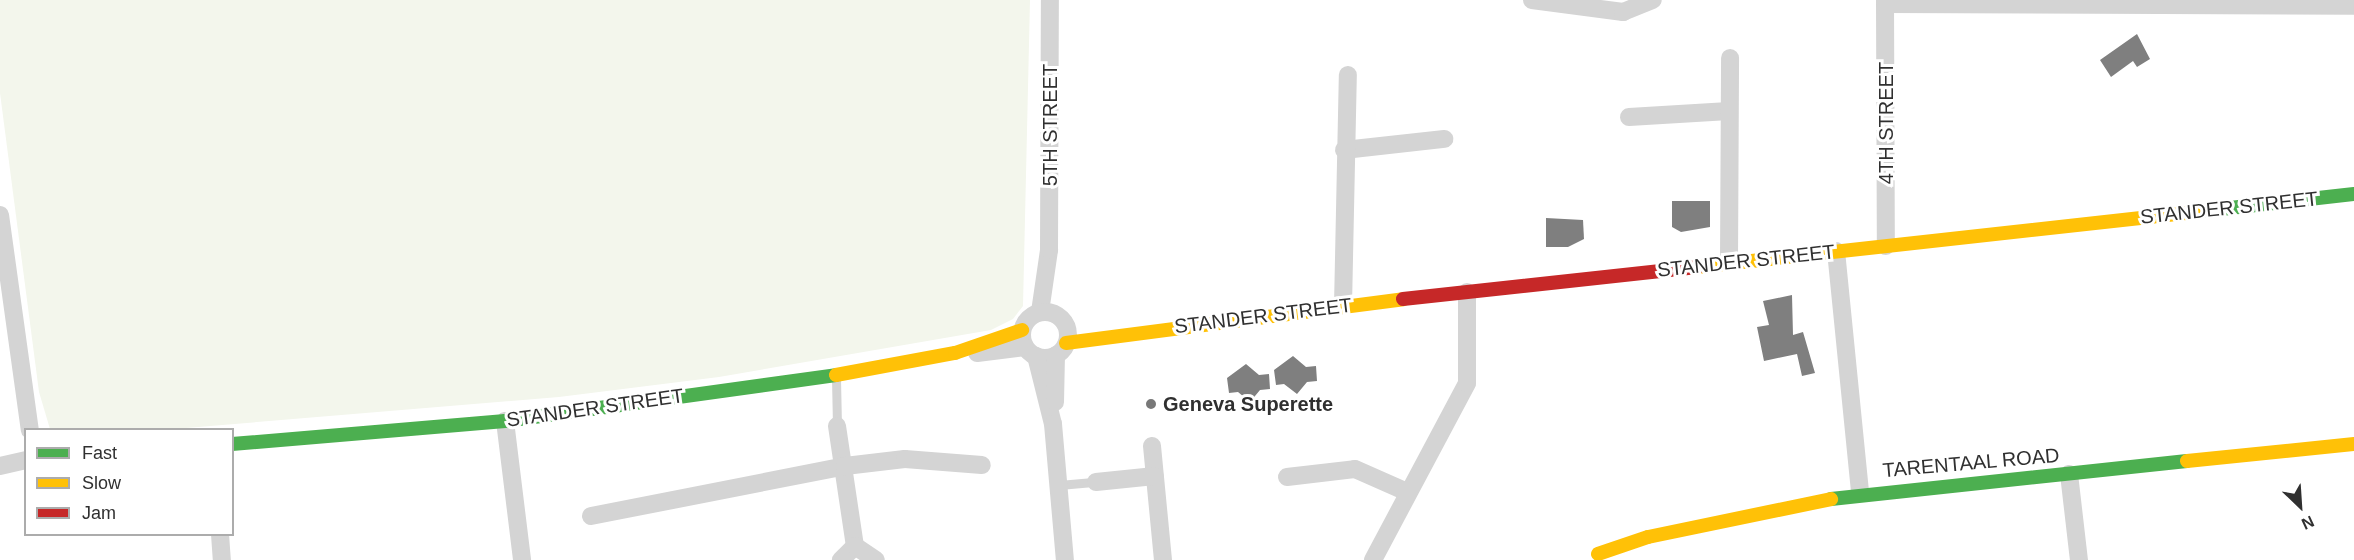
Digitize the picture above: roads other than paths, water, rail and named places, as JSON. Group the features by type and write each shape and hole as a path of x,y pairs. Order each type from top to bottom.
{"street":[{"name":"5TH STREET","path":"1050,0 1049,250 1057,331"},
{"path":"1532,0 1623,12 1650,2"},
{"path":"1885,2 2354,6"},
{"name":"4TH STREET","path":"1885,2 1887,246"},
{"path":"1729,262 1730,58"},
{"path":"1343,306 1344,150 1348,75"},
{"path":"1629,117 1729,111"},
{"path":"1344,150 1444,139"},
{"name":"STANDER STREET","path":"234,444 505,421 836,375 955,353 1028,344 1057,331 1138,331 1729,262 2354,194"},
{"path":"0,215 30,428"},
{"path":"1836,251 1860,493"},
{"path":"1373,560 1407,492 1467,383 1467,292"},
{"path":"1053,424 1028,344 1057,331 1053,424 1065,560"},
{"path":"505,421 522,560"},
{"path":"837,426 845,466 855,546 876,560"},
{"name":"TARENTAAL ROAD","path":"1598,554 1648,537 1860,493 2354,444"},
{"path":"1152,446 1163,560"},
{"path":"591,516 845,466 905,459 982,465"},
{"path":"0,466 24,460"},
{"path":"1287,477 1355,469 1407,492"},
{"path":"2069,474 2079,560"},
{"path":"1096,482 1155,476"},
{"path":"220,536 222,560"},
{"path":"841,560 855,546"}],"lane":[{"path":"836,375 837,426"},
{"path":"1059,485 1096,482"}],"place":[{"name":"Geneva Superette","path":"1151,404"}]}
